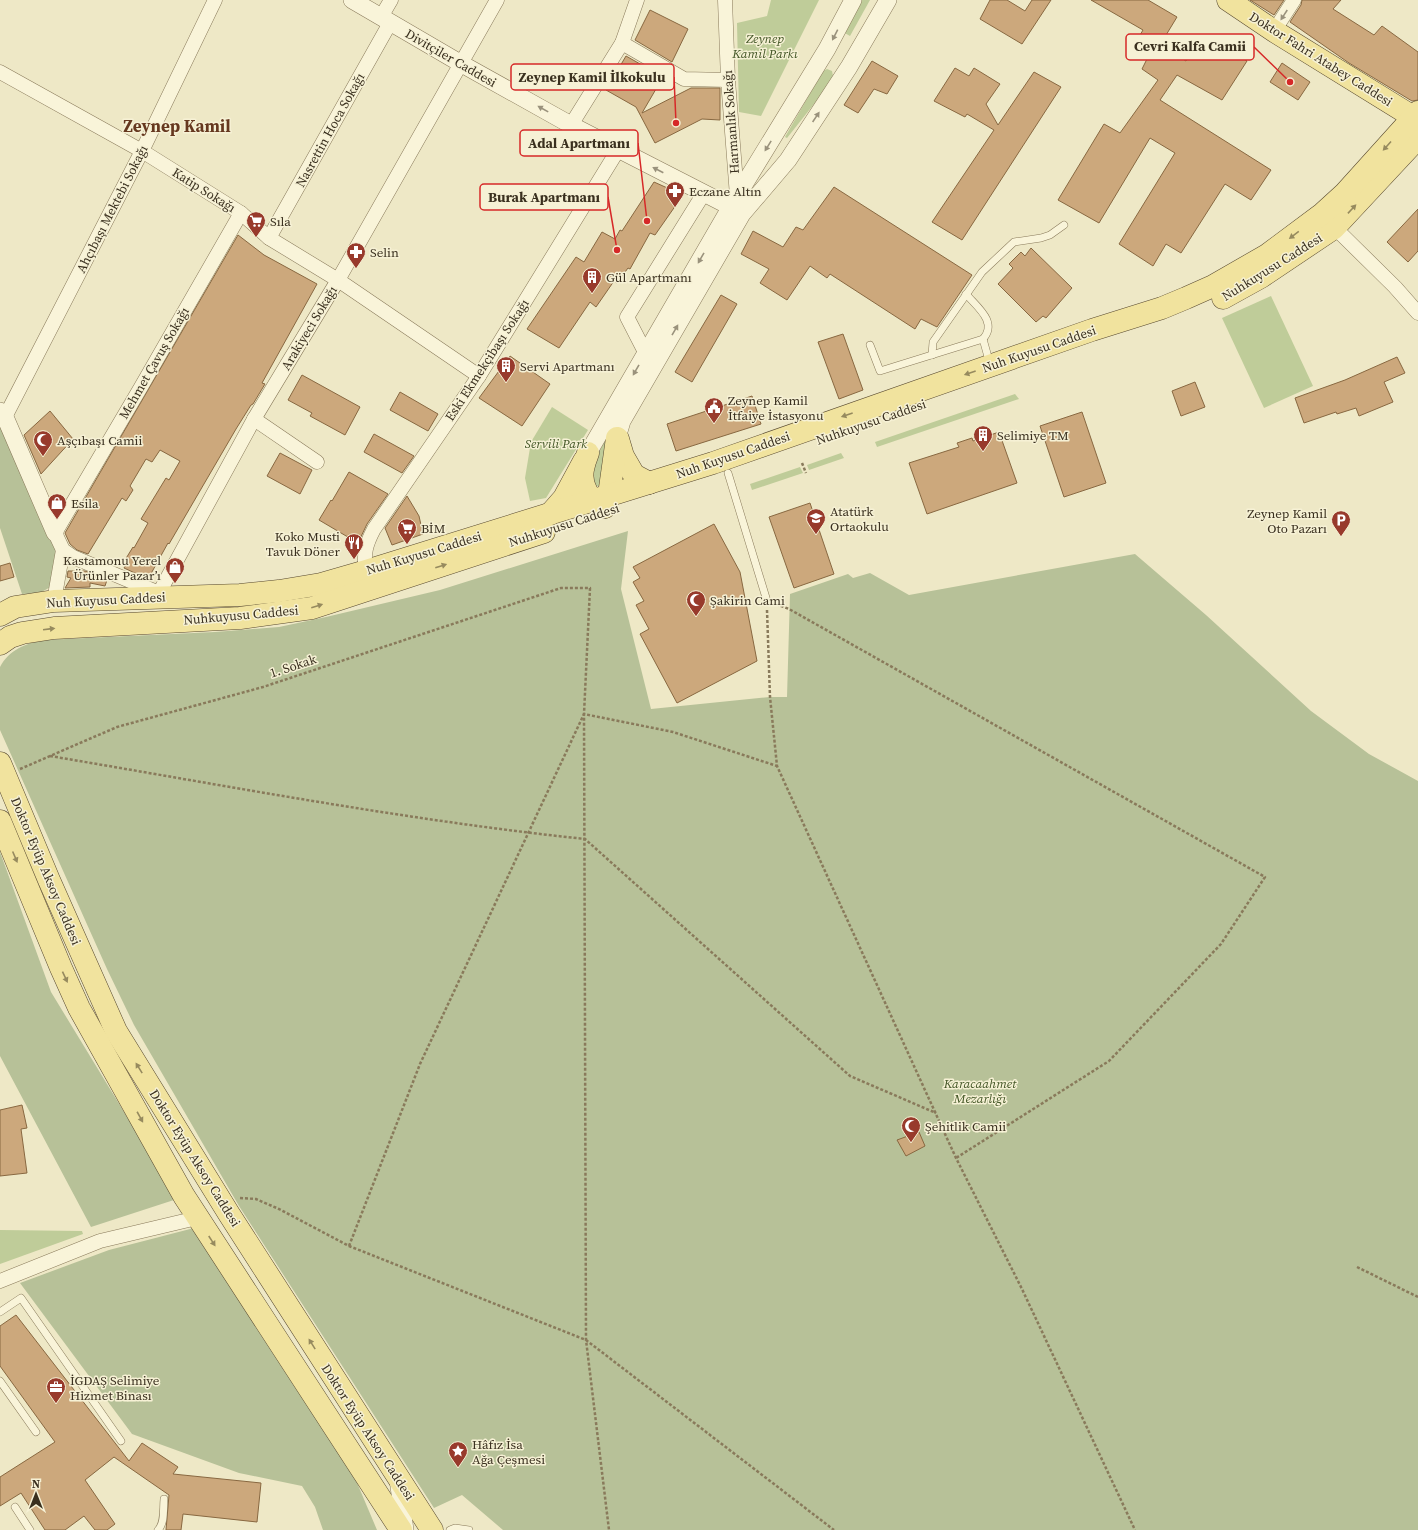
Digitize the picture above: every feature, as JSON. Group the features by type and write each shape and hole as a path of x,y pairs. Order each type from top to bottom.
{"main road":[{"name":"Doktor Fahri Atabey Caddesi","path":"1228,0 1274,31 1417,116"},
{"name":"Nuh Kuyusu Caddesi","path":"0,615 15,607 54,601 159,595 240,595 279,591 321,584 550,514 606,504 649,483 740,453 1092,330 1162,308 1213,286 1328,221 1345,193 1417,116"},
{"name":"Nuhkuyusu Caddesi","path":"3,638 22,633 54,628 240,618 312,608 606,504 728,472 1192,311 1218,300 1261,276 1328,221 1418,138"},
{"path":"617,438 623,456 634,475 649,483"},
{"path":"588,453 582,475 585,488 606,504 617,438"},
{"path":"550,514 564,498 588,453"},
{"path":"704,465 728,472 740,453"},
{"name":"Doktor Eyüp Aksoy Caddesi","path":"2,769 116,1031 220,1198 398,1479 432,1530"},
{"name":"Doktor Eyüp Aksoy Caddesi","path":"0,821 79,1008 197,1218 402,1530"},
{"path":"376,1491 388,1530"}],"street":[{"name":"Ahçıbaşı Mektebi Sokağı","path":"2,414 142,151 215,0"},
{"name":"Divitçiler Caddesi","path":"352,0 460,63 618,150 704,193 737,206"},
{"name":"Nasrettin Hoca Sokağı","path":"269,238 386,20 391,0"},
{"name":"Arakiyeci Sokağı","path":"159,595 254,419 338,280 497,0"},
{"path":"571,124 622,43 637,0"},
{"name":"Harmanlık Sokağı","path":"725,0 728,80 737,206"},
{"path":"617,438 622,420 737,206 827,49 853,0"},
{"path":"588,453 646,354 737,206 788,160 849,67 888,0"},
{"path":"1274,31 1294,0"},
{"path":"622,43 684,79 728,80"},
{"name":"Katip Sokağı","path":"0,72 142,151 241,213 269,238 338,280 479,376"},
{"name":"Eski Ekmekçibaşı Sokağı","path":"366,571 364,564 366,546 374,529 479,376 618,150"},
{"path":"646,354 627,317 704,193"},
{"name":"Mehmet Çavuş Sokağı","path":"55,533 241,213"},
{"path":"1328,221 1395,287 1418,313"},
{"path":"2,414 63,550 73,557 159,595"},
{"path":"254,419 317,462"},
{"path":"54,601 63,550"},
{"path":"0,1281 100,1241 197,1218"},
{"path":"398,1479 405,1530"}],"lane":[{"path":"932,355 934,342 982,272 1014,242 1041,238 1050,235 1064,226"},
{"path":"870,345 880,371 983,339 988,331 987,317 966,294"},
{"path":"983,339 991,365"},
{"path":"728,472 767,601"},
{"path":"0,1312 21,1298 121,1442"},
{"path":"0,1381 36,1432"},
{"path":"158,1530 163,1515 164,1499"},
{"path":"16,1507 30,1530"},
{"path":"450,1530 455,1528 469,1530"}],"path":[{"path":"802,463 806,474"},
{"name":"1. Sokak","path":"2,769 49,756 117,727 263,687 561,588 590,588 584,714"},
{"path":"956,1158 1109,1061 1221,944 1265,876 796,612 767,601 770,697 777,766 956,1158 1022,1289 1135,1530"},
{"path":"584,714 673,732 777,766"},
{"path":"349,1246 420,1064 584,714"},
{"path":"584,714 586,1340 609,1530"},
{"path":"49,756 402,815 528,833 584,839 850,1076 936,1113"},
{"path":"220,1198 256,1199 279,1209 349,1246 586,1340 834,1530"},
{"path":"1358,1267 1418,1297"}],"green space":[{"name":"Zeynep Kamil Parkı","path":"771,0 819,0 761,116 739,112 737,23 767,16"},
{"path":"861,0 870,0 850,36 843,32"},
{"path":"827,69 832,71 833,76 818,99 787,138 785,137 823,71"},
{"path":"1271,296 1313,386 1264,408 1222,318"},
{"path":"1015,394 1019,399 877,447 875,442"},
{"name":"Servili Park","path":"552,407 588,430 546,498 530,501 525,478 531,442"},
{"path":"0,410 64,547 52,586 40,593 22,594 0,528"},
{"path":"605,441 605,473 600,486 593,486 592,464"},
{"path":"841,453 844,458 809,470 807,465"},
{"path":"800,467 803,473 752,490 750,484"},
{"name":"Karacaahmet Mezarlığı","path":"628,531 621,589 651,709 770,697 787,697 790,594 848,574 853,578 870,573 909,595 1135,554 1206,615 1311,711 1369,754 1418,781 1418,1530 503,1530 462,1495 434,1508 239,1206 134,1025 107,969 0,730 0,667 8,656 19,648 44,640 215,632 279,627 326,617 440,590"},
{"path":"0,852 51,992 177,1199 91,1227 0,1056"},
{"path":"194,1228 355,1478 377,1530 323,1530 315,1507 302,1486 239,1473 132,1434 20,1283 109,1250"},
{"path":"0,1230 82,1231 83,1234 0,1264"}],"building":[{"path":"990,0 1007,0 1025,11 1032,0 1051,0 1022,44 980,19"},
{"path":"1091,0 1148,0 1177,17 1160,45 1186,61 1202,35 1247,61 1222,100 1177,75 1160,100 1271,170 1251,200 1225,184 1181,253 1166,244 1153,266 1119,244 1175,153 1150,138 1099,223 1058,200 1104,124 1120,133 1158,80 1142,69 1148,57 1133,47 1143,30"},
{"path":"1250,0 1284,0 1274,15"},
{"path":"1302,0 1341,0 1333,9 1374,35 1382,26 1418,52 1418,100 1412,101 1349,63 1290,22 1301,5"},
{"path":"650,10 688,29 672,62 635,40"},
{"path":"626,56 663,77 642,113 691,88 720,88 720,120 702,119 655,143 636,107 606,90"},
{"path":"872,61 898,76 887,94 874,89 858,113 844,105"},
{"path":"1282,63 1310,82 1298,100 1270,82"},
{"path":"955,68 969,76 974,68 1000,84 986,104 998,125 1034,72 1061,87 962,240 932,222 994,130 967,114 965,117 934,101"},
{"path":"654,182 683,195 655,235 650,233 630,269 628,268 617,283 614,281 596,307 590,302 559,348 527,329 576,257 584,262 602,232 615,239 620,230 622,231"},
{"path":"834,187 972,275 937,327 921,319 915,329 830,274 827,278 810,266 787,300 760,283 769,269 741,254 753,231 783,247 796,227 803,230"},
{"path":"1418,209 1418,251 1408,262 1387,242"},
{"path":"238,235 264,255 317,284 262,383 265,384 236,429 148,579 124,568 128,561 125,560 133,547 134,548 148,523 141,519 166,478 169,480 180,461 160,450 152,462 146,459 130,486 133,490 126,501 122,498 88,554 77,550 70,544 65,533"},
{"path":"1031,248 1072,288 1046,318 1043,316 1036,322 998,284 1013,268 1009,264 1021,252 1025,256"},
{"path":"721,295 737,304 692,382 675,372"},
{"path":"843,334 863,390 839,399 818,342"},
{"name":"Servi Apartmanı","path":"510,356 550,384 522,426 479,398"},
{"path":"1397,357 1405,373 1384,382 1393,402 1359,416 1356,408 1337,414 1336,412 1304,423 1295,398 1345,380"},
{"path":"302,375 360,407 345,435 310,416 312,413 288,400"},
{"path":"1195,382 1205,407 1181,416 1172,391"},
{"path":"400,392 438,414 428,431 390,410"},
{"name":"Zeynep Kamil İtfaiye İstasyonu","path":"752,396 761,424 676,451 667,424"},
{"name":"Aşçıbaşı Camii","path":"50,411 73,439 41,474 24,435"},
{"path":"1082,412 1106,483 1064,497 1040,426"},
{"path":"999,432 1017,483 927,514 909,463 959,447 957,443 972,438 973,441"},
{"path":"374,434 414,456 402,473 364,452"},
{"path":"280,453 312,470 300,494 267,476"},
{"path":"349,472 388,494 367,524 358,543 319,520"},
{"path":"407,496 419,516 423,534 392,545 385,528"},
{"name":"Atatürk Ortaokulu","path":"810,503 834,574 794,588 769,517"},
{"name":"Şakirin Cami","path":"714,524 740,572 757,661 677,703 640,634 649,629 636,605 644,601 633,582 640,578 633,567"},
{"path":"10,563 14,577 0,581 0,566"},
{"path":"68,571 85,571 107,580 105,586 90,583 90,587 65,588 71,578 67,577"},
{"path":"22,1105 27,1128 21,1129 27,1173 0,1176 0,1110"},
{"name":"Şehitlik Camii","path":"919,1132 925,1146 906,1156 897,1140"},
{"name":"İGDAŞ Selimiye Hizmet Binası","path":"16,1315 129,1461 142,1443 178,1467 173,1474 261,1483 257,1522 183,1514 181,1530 166,1530 169,1495 114,1457 85,1480 115,1524 107,1530 95,1530 84,1516 65,1530 45,1530 21,1493 0,1506 0,1477 55,1442 0,1366 0,1326"}],"place":[{"name":"Cevri Kalfa Camii","path":"1290,82"},
{"name":"Zeynep Kamil İlkokulu","path":"676,123"},
{"name":"Eczane Altın","path":"675,208"},
{"name":"Adal Apartmanı","path":"647,221"},
{"name":"Sıla","path":"256,238"},
{"name":"Burak Apartmanı","path":"617,250"},
{"name":"Selin","path":"356,269"},
{"name":"Gül Apartmanı","path":"592,294"},
{"name":"Servi Apartmanı","path":"506,383"},
{"name":"Zeynep Kamil İtfaiye İstasyonu","path":"714,424"},
{"name":"Selimiye TM","path":"983,452"},
{"name":"Aşçıbaşı Camii","path":"43,457"},
{"name":"Esila","path":"57,520"},
{"name":"Atatürk Ortaokulu","path":"816,535"},
{"name":"Zeynep Kamil Oto Pazarı","path":"1341,537"},
{"name":"BİM","path":"407,545"},
{"name":"Koko Musti Tavuk Döner","path":"354,560"},
{"name":"Kastamonu Yerel Ürünler Pazar’ı","path":"175,584"},
{"name":"Şakirin Cami","path":"696,617"},
{"name":"Şehitlik Camii","path":"911,1143"},
{"name":"İGDAŞ Selimiye Hizmet Binası","path":"56,1404"},
{"name":"Hâfız İsa Ağa Çeşmesi","path":"458,1468"}],"district":[{"name":"Zeynep Kamil","path":"177,126"}]}
